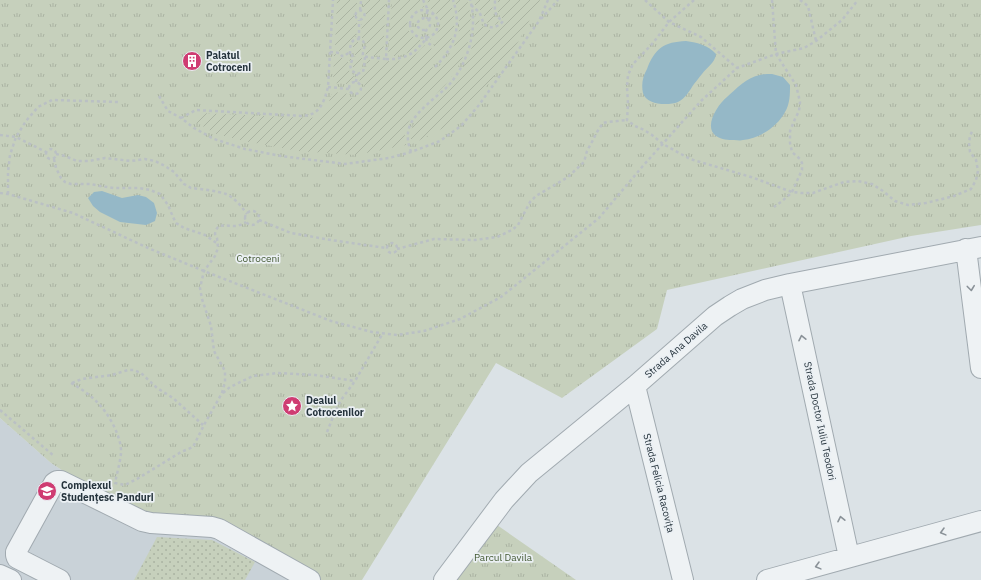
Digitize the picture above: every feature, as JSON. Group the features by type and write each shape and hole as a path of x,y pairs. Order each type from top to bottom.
{"street":[{"name":"Strada Ana Davila","path":"444,580 504,500 529,473 635,386 715,316 730,306 754,294 790,284 973,248"},
{"path":"973,248 981,368"},
{"name":"Strada Doctor Iuliu Teodori","path":"790,284 849,557"},
{"name":"Strada Felicia Racovița","path":"635,386 684,580"},
{"path":"60,580 17,558 16,555 16,552 54,483 57,481 61,481 142,521 151,523 212,527 219,529 310,580"},
{"path":"767,580 981,521"},
{"path":"0,575 11,580"}],"path":[{"path":"181,118 196,110 307,116 314,114 319,110 328,87 333,0"},
{"path":"359,20 364,16 363,11 360,10 361,0"},
{"path":"386,58 389,0"},
{"path":"365,57 401,58 410,55 421,46 426,38 427,30 430,25 426,6 423,0"},
{"path":"435,67 443,59 455,38 457,16 453,0"},
{"path":"411,152 407,140 409,126 418,114 448,86 460,69 468,51 473,27 472,5 470,0"},
{"path":"472,5 480,14 486,26 496,27 503,21 496,15 495,0"},
{"path":"539,21 548,0"},
{"path":"159,96 168,111 181,118 194,128 214,139 245,148 281,156 345,164 389,158 411,152 440,141 460,126 479,105 539,21 558,0"},
{"path":"645,0 669,22 701,37 737,68"},
{"path":"627,120 628,75 633,64 653,43 669,22 694,0"},
{"path":"772,0 776,54 796,85 800,102 799,111 790,131 790,143 792,152 800,159 802,163 802,170 792,192 774,207"},
{"path":"800,0 808,6 816,41"},
{"path":"0,193 74,212 148,248 331,321 372,332 397,335 424,331 460,319 501,297 599,218 701,100 737,68 776,54 804,48 816,41 842,20 858,0"},
{"path":"358,39 359,20 355,14 358,10 360,10"},
{"path":"427,10 433,13 438,22 436,31 426,38 419,37 410,26 412,17 419,11 427,10"},
{"path":"428,20 433,13"},
{"path":"428,20 422,19 418,22 419,29 427,30 432,35"},
{"path":"426,38 427,42 432,46"},
{"path":"358,39 364,44 363,54 365,57 363,72 357,74 352,72 350,65 353,58 350,54 352,42 358,39"},
{"path":"330,52 340,53 342,56 350,54"},
{"path":"356,82 357,74"},
{"path":"328,87 349,89 351,93 356,95 362,90 360,84 356,82"},
{"path":"349,89 351,84 356,82"},
{"path":"8,194 10,155 16,137 26,121 38,107 52,100 119,102"},
{"path":"386,248 390,254 395,252 397,249 434,239 475,240 497,237 512,230 518,225 530,202 536,196 568,176 584,162 587,151 596,132 603,123 627,120 652,135 663,144 690,159 752,177 792,192 813,193 844,182 858,181 872,184 894,201 908,205 926,203 954,196 971,189 976,180 978,171 976,160 970,152 969,143 973,128"},
{"path":"0,135 16,137 46,152 48,150 53,150 56,154 77,161 89,161 104,158 131,161 145,159 155,161 166,166 191,188 225,194 233,198 247,214"},
{"path":"46,152 47,158 54,159"},
{"path":"56,154 54,159 56,168 61,178 66,182 71,184 91,184 114,188 139,188 160,194 168,205 176,223 184,228 205,235 218,244"},
{"path":"246,222 245,218 251,211 256,212 258,215 258,220"},
{"path":"258,220 291,233 386,248"},
{"path":"246,222 253,224 258,220"},
{"path":"204,425 173,398 156,388 141,373 134,370 82,379 71,383 96,401 106,413 114,427 119,439 121,452 115,483 125,485 181,452 193,448 222,393 226,382 225,371 214,351 211,326 200,288 204,271 215,256 218,244 218,238 215,234 216,228 219,226 239,226 246,222"},
{"path":"386,248 388,244 393,243 397,249"},
{"path":"327,432 341,400 355,381 383,333"},
{"path":"222,393 230,387 253,376 278,373 315,375 355,381"},
{"path":"0,410 54,456"}],"shaded area":[{"name":"Complexul Studențesc Panduri","path":"0,418 51,463 138,520 224,527 313,580 0,580"}],"green space":[{"name":"Cotroceni","path":"0,0 981,0 981,225 911,236 667,290 657,329 562,398 496,363 362,580 313,580 224,527 138,520 51,463 0,418"},
{"path":"337,0 355,0 358,4 358,8 354,14 354,18 357,21 356,36 350,41 348,52 346,53 336,50 335,48"},
{"path":"368,0 386,0 383,56 366,55 365,53 367,44 361,37 362,21 366,15 366,12 363,9 363,4"},
{"path":"392,0 420,0 424,7 416,9 412,12 409,16 407,25 410,33 417,39 421,40 411,51 398,56 388,56"},
{"path":"427,0 450,0 454,19 453,36 445,51 432,65 433,69 436,69 450,54 458,38 459,20 455,0 467,0 471,22 470,33 463,56 452,76 445,85 416,111 406,127 406,145 356,155 298,151 216,134 196,122 195,116 199,113 311,118 319,116 325,110 332,92 346,93 354,99 359,98 365,92 363,84 359,80 359,76 366,72 367,60 399,61 419,52 425,45 432,49 435,45 430,40 436,35 440,28 440,20 439,16 430,9"},
{"path":"472,0 493,0 493,15 499,22 495,25 489,24 482,12"},
{"path":"498,0 540,0 518,42 490,82 455,122 412,144 411,135 413,126 417,119 445,93 457,78 467,61 475,32 475,12 481,24 487,29 498,29 506,21 498,14"},
{"path":"356,41 362,44 360,56 363,63 361,69 355,71 353,68 355,55 353,52 353,44"},
{"path":"334,54 339,55 340,58 351,57 351,60 348,61 348,67 349,71 354,75 353,80 347,84 333,83"},
{"name":"Parcul Davila","path":"497,525 576,580 455,580"},
{"path":"157,537 212,540 255,562 245,580 134,580"}],"water":[{"path":"686,41 710,48 716,54 714,60 681,101 669,104 658,104 648,100 643,93 642,83 644,74 653,56 657,51 666,45"},
{"path":"772,74 783,77 790,85 788,106 778,122 767,131 749,139 727,140 716,136 712,132 711,122 716,110 723,100 751,78 755,76"},
{"path":"102,191 122,198 138,195 146,197 154,203 157,213 155,221 146,225 120,222 100,212 93,206 88,198 94,192"}],"place":[{"name":"Palatul Cotroceni","path":"192,61"},
{"name":"Dealul Cotrocenilor","path":"292,406"},
{"name":"Complexul Studențesc Panduri","path":"47,491"}]}
